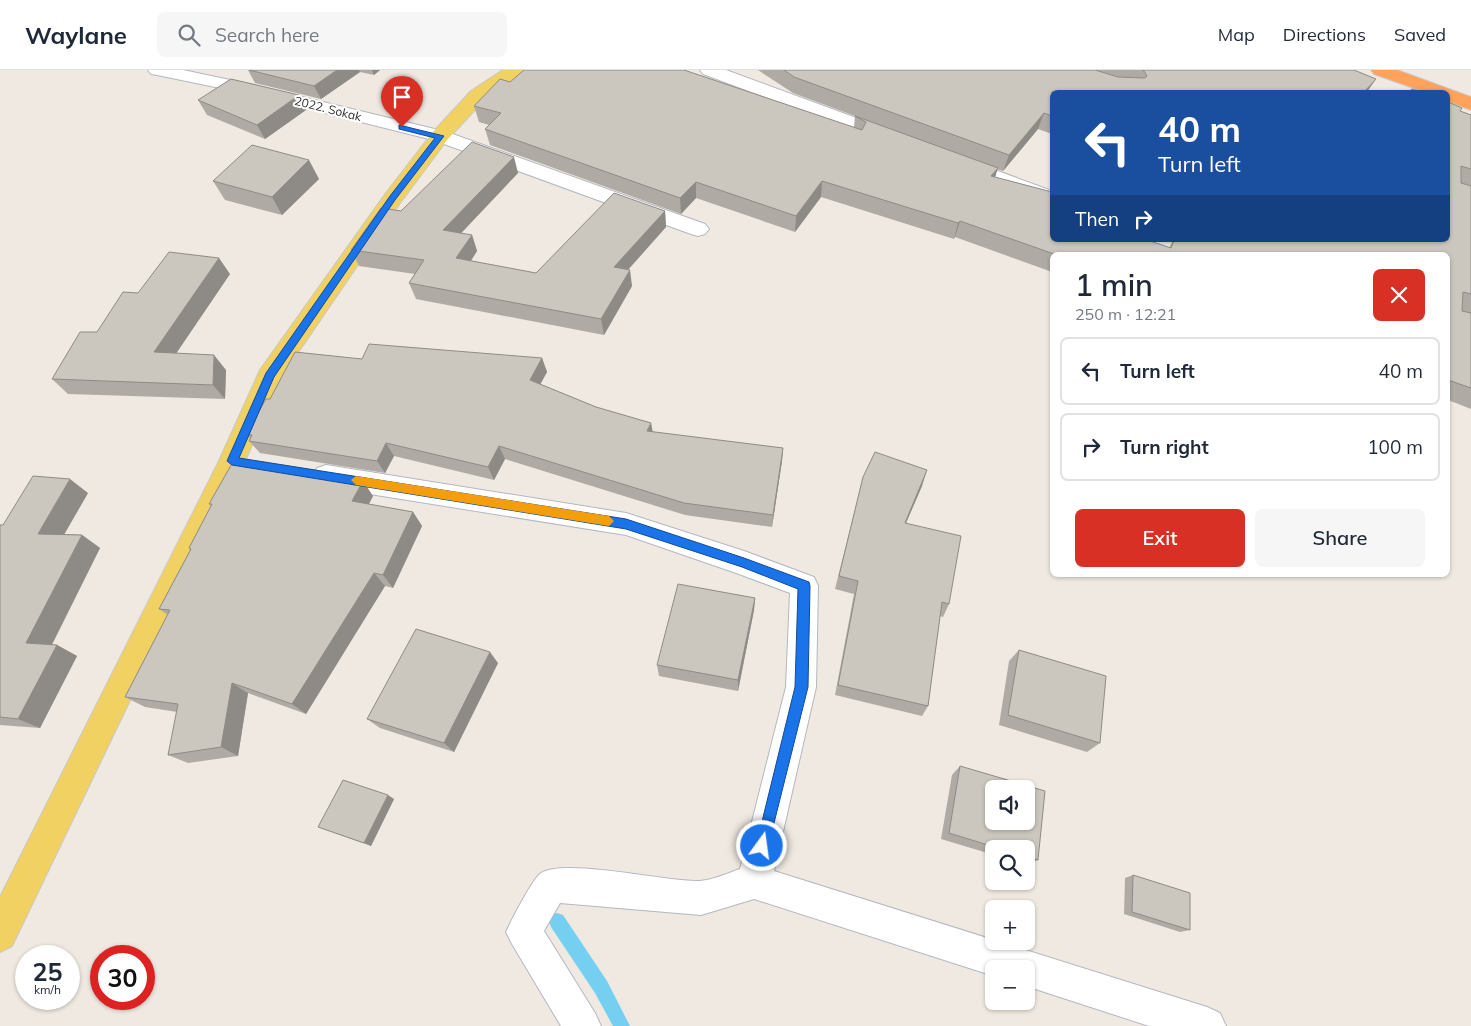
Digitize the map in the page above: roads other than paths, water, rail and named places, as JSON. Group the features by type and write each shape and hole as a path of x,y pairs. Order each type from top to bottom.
{"highway":[{"path":"1380,70 1435,90"},
{"path":"1450,96 1471,104"}],"main road":[{"path":"0,934 232,461 269,376 392,198 440,136 478,95 515,70"}],"street":[{"name":"2022. Sokak","path":"157,70 259,92 440,136 698,229"},
{"path":"709,70 906,143"},
{"path":"943,157 1050,197"},
{"path":"232,461 260,465"},
{"path":"307,472 626,524 744,563 804,586 801,687 754,882"},
{"path":"582,1026 524,932 551,886 576,886 701,898 754,882 1207,1026"}],"waterway":[{"path":"557,921 601,987 622,1026"}]}
